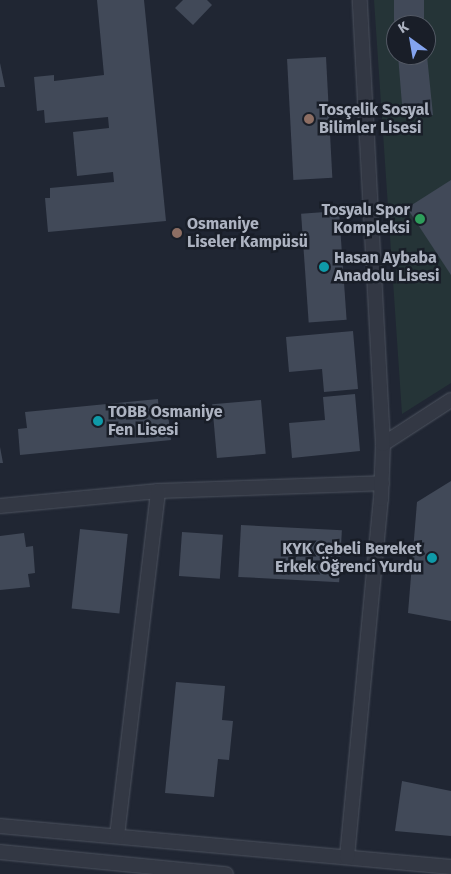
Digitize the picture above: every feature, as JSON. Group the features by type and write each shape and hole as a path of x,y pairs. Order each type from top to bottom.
{"street":[{"path":"347,857 382,482 383,444 360,0"},
{"path":"383,444 451,400"},
{"path":"0,506 158,492 382,482"},
{"path":"117,836 158,492"},
{"path":"0,826 451,867"},
{"path":"0,852 226,874"}],"shaded area":[{"name":"Tosyalı Spor Kompleksi","path":"374,0 451,0 451,383 402,414"}],"building":[{"path":"97,0 144,0 166,221 48,232 45,198 50,198 50,188 114,182 113,172 77,176 73,132 109,128 108,117 45,123 44,110 37,111 34,77 54,75 54,81 104,75"},
{"path":"183,0 207,0 212,5 193,25 175,8"},
{"path":"394,0 424,0 424,15 394,15"},
{"name":"Tosçelik Sosyal Bilimler Lisesi","path":"326,57 332,178 293,180 287,59"},
{"path":"0,63 5,87 0,87"},
{"path":"399,65 428,65 433,115 403,117"},
{"path":"451,180 451,275 407,208"},
{"name":"Hasan Aybaba Anadolu Lisesi","path":"339,211 347,320 309,322 301,214"},
{"path":"353,331 358,389 324,392 322,369 289,372 286,337"},
{"path":"355,394 360,451 292,458 289,423 325,420 323,397"},
{"name":"TOBB Osmaniye Fen Lisesi","path":"158,399 159,415 168,414 171,440 20,455 18,429 27,428 25,412"},
{"path":"261,400 266,454 217,458 212,404"},
{"path":"0,447 3,463 0,463"},
{"name":"KYK Cebeli Bereket Erkek Öğrenci Yurdu","path":"451,481 451,621 408,613 417,502"},
{"path":"241,525 342,530 339,582 238,577"},
{"path":"80,529 128,534 119,614 72,609"},
{"path":"182,532 223,535 220,579 179,576"},
{"path":"24,533 26,547 33,546 35,573 28,574 30,587 0,590 0,536"},
{"path":"176,682 225,686 222,720 233,721 229,760 218,759 214,797 165,793"},
{"path":"402,781 451,791 451,836 395,831"}],"place":[{"name":"Tosçelik Sosyal Bilimler Lisesi","path":"309,119"},
{"name":"Tosyalı Spor Kompleksi","path":"420,219"},
{"name":"Osmaniye Liseler Kampüsü","path":"177,233"},
{"name":"Hasan Aybaba Anadolu Lisesi","path":"324,267"},
{"name":"TOBB Osmaniye Fen Lisesi","path":"98,421"},
{"name":"KYK Cebeli Bereket Erkek Öğrenci Yurdu","path":"432,558"}]}
